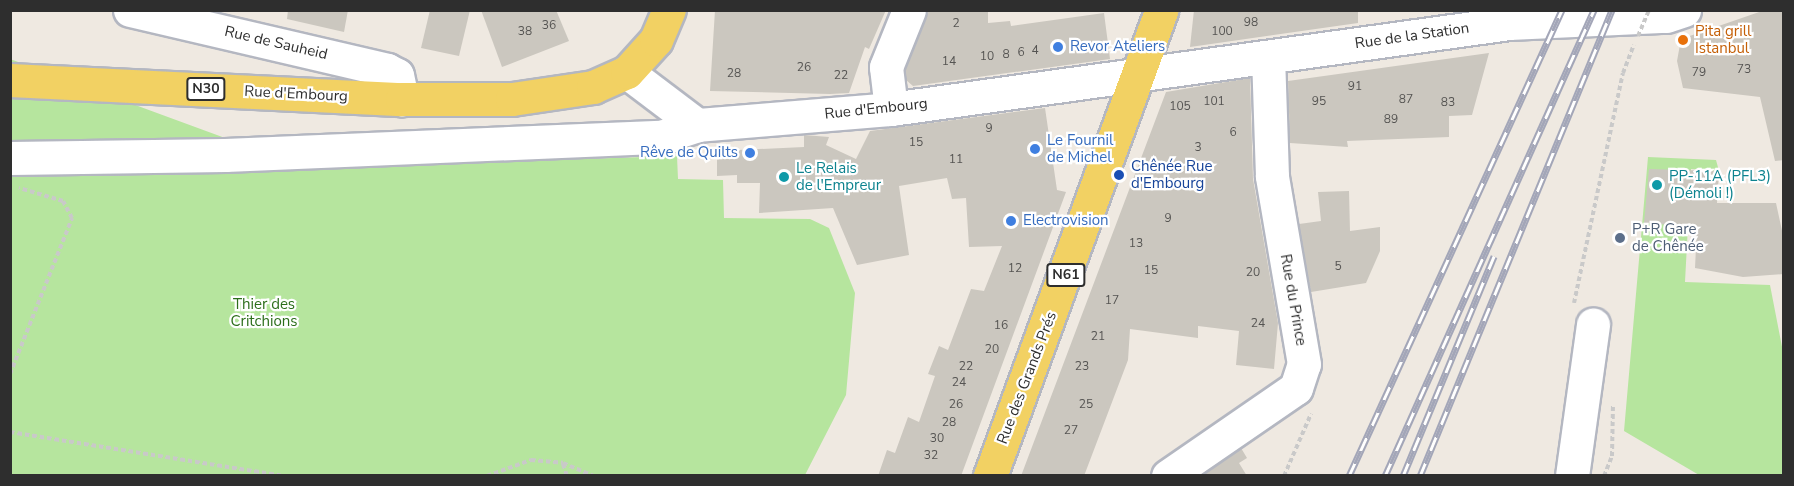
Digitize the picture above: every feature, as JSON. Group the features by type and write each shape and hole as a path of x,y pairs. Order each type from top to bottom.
{"main road":[{"name":"N30","path":"402,99 497,99 593,87 627,72 656,40 669,10"},
{"name":"Rue des Grands Prés","path":"990,476 1140,74 1161,10"},
{"name":"Rue d'Embourg","path":"10,80 402,99"}],"street":[{"name":"Rue de Sauheid","path":"130,10 387,69 397,75 402,99"},
{"path":"891,109 886,67 909,10"},
{"name":"Rue de la Station","path":"1140,74 1509,23 1666,16 1684,10"},
{"name":"Rue du Prince","path":"1268,57 1274,117 1272,176 1304,364 1296,388"},
{"path":"627,72 697,125"},
{"name":"Rue d'Embourg","path":"697,125 891,109 1140,74"},
{"path":"10,158 225,155 615,140 661,137 697,125"},
{"path":"1572,476 1583,315"},
{"path":"1168,476 1296,388"}],"path":[{"path":"1583,315 1623,73 1648,10"},
{"path":"10,184 63,201 72,218 10,374"},
{"path":"1284,476 1319,398 1296,388"},
{"path":"10,432 286,476"},
{"path":"1604,476 1612,456"},
{"path":"487,476 531,460 563,463 593,476"},
{"path":"563,463 567,476"}],"green space":[{"name":"Thier des Critchions","path":"10,59 236,142 357,166 677,156 678,179 723,180 724,218 810,219 829,228 855,293 846,395 805,475 11,475"},
{"path":"1648,157 1716,160 1719,171 1691,169 1685,282 1770,285 1783,352 1783,475 1699,475 1624,431"}],"building":[{"path":"288,10 348,10 344,32 287,19"},
{"path":"430,10 470,10 459,56 421,48"},
{"path":"481,10 556,10 569,41 502,67"},
{"path":"715,10 886,10 869,49 865,47 849,93 830,94 710,91"},
{"path":"929,10 988,10 988,23 1010,21 1011,26 1104,13 1110,59 913,86 906,80 905,70"},
{"path":"1194,10 1358,10 1358,23 1190,47"},
{"path":"1765,10 1784,10 1784,160 1775,161 1760,97 1683,88 1677,61 1681,39"},
{"path":"1489,53 1472,115 1449,116 1449,137 1347,141 1348,147 1290,143 1288,81"},
{"path":"1250,78 1253,179 1278,323 1274,369 1236,365 1239,331 1198,326 1198,338 1130,329 1128,360 1084,476 1021,476 1166,92"},
{"path":"1045,108 1057,190 1066,192 961,476 878,476 887,450 895,453 908,417 919,422 935,376 928,374 939,346 948,350 971,289 984,291 1002,246 969,247 966,198 952,199 947,178 899,186 909,255 857,265 833,208 759,213 760,183 737,183 737,175 717,176 717,151 804,147 804,135 829,137 826,145 856,159 870,131"},
{"path":"1649,169 1719,171 1717,203 1776,203 1784,240 1784,274 1743,277 1695,268 1697,227 1644,223"},
{"path":"1349,191 1350,231 1380,227 1380,251 1366,283 1311,292 1299,224 1321,221 1318,192"},
{"path":"1241,448 1247,458 1239,463 1247,476 1202,476"}],"railway":[{"path":"1349,476 1562,10"},
{"path":"1385,476 1594,10"},
{"path":"1420,476 1612,10"},
{"path":"1403,476 1494,256"}],"place":[{"name":"Pita grill Istanbul","path":"1683,40"},
{"name":"Revor Ateliers","path":"1058,47"},
{"name":"Le Fournil de Michel","path":"1035,149"},
{"name":"Rêve de Quilts","path":"750,153"},
{"name":"Chênée Rue d'Embourg","path":"1119,175"},
{"name":"Le Relais de l'Empreur","path":"784,177"},
{"name":"PP-11A (PFL3) (Démoli !)","path":"1657,185"},
{"name":"Electrovision","path":"1011,221"},
{"name":"P+R Gare de Chênée","path":"1620,238"}]}
